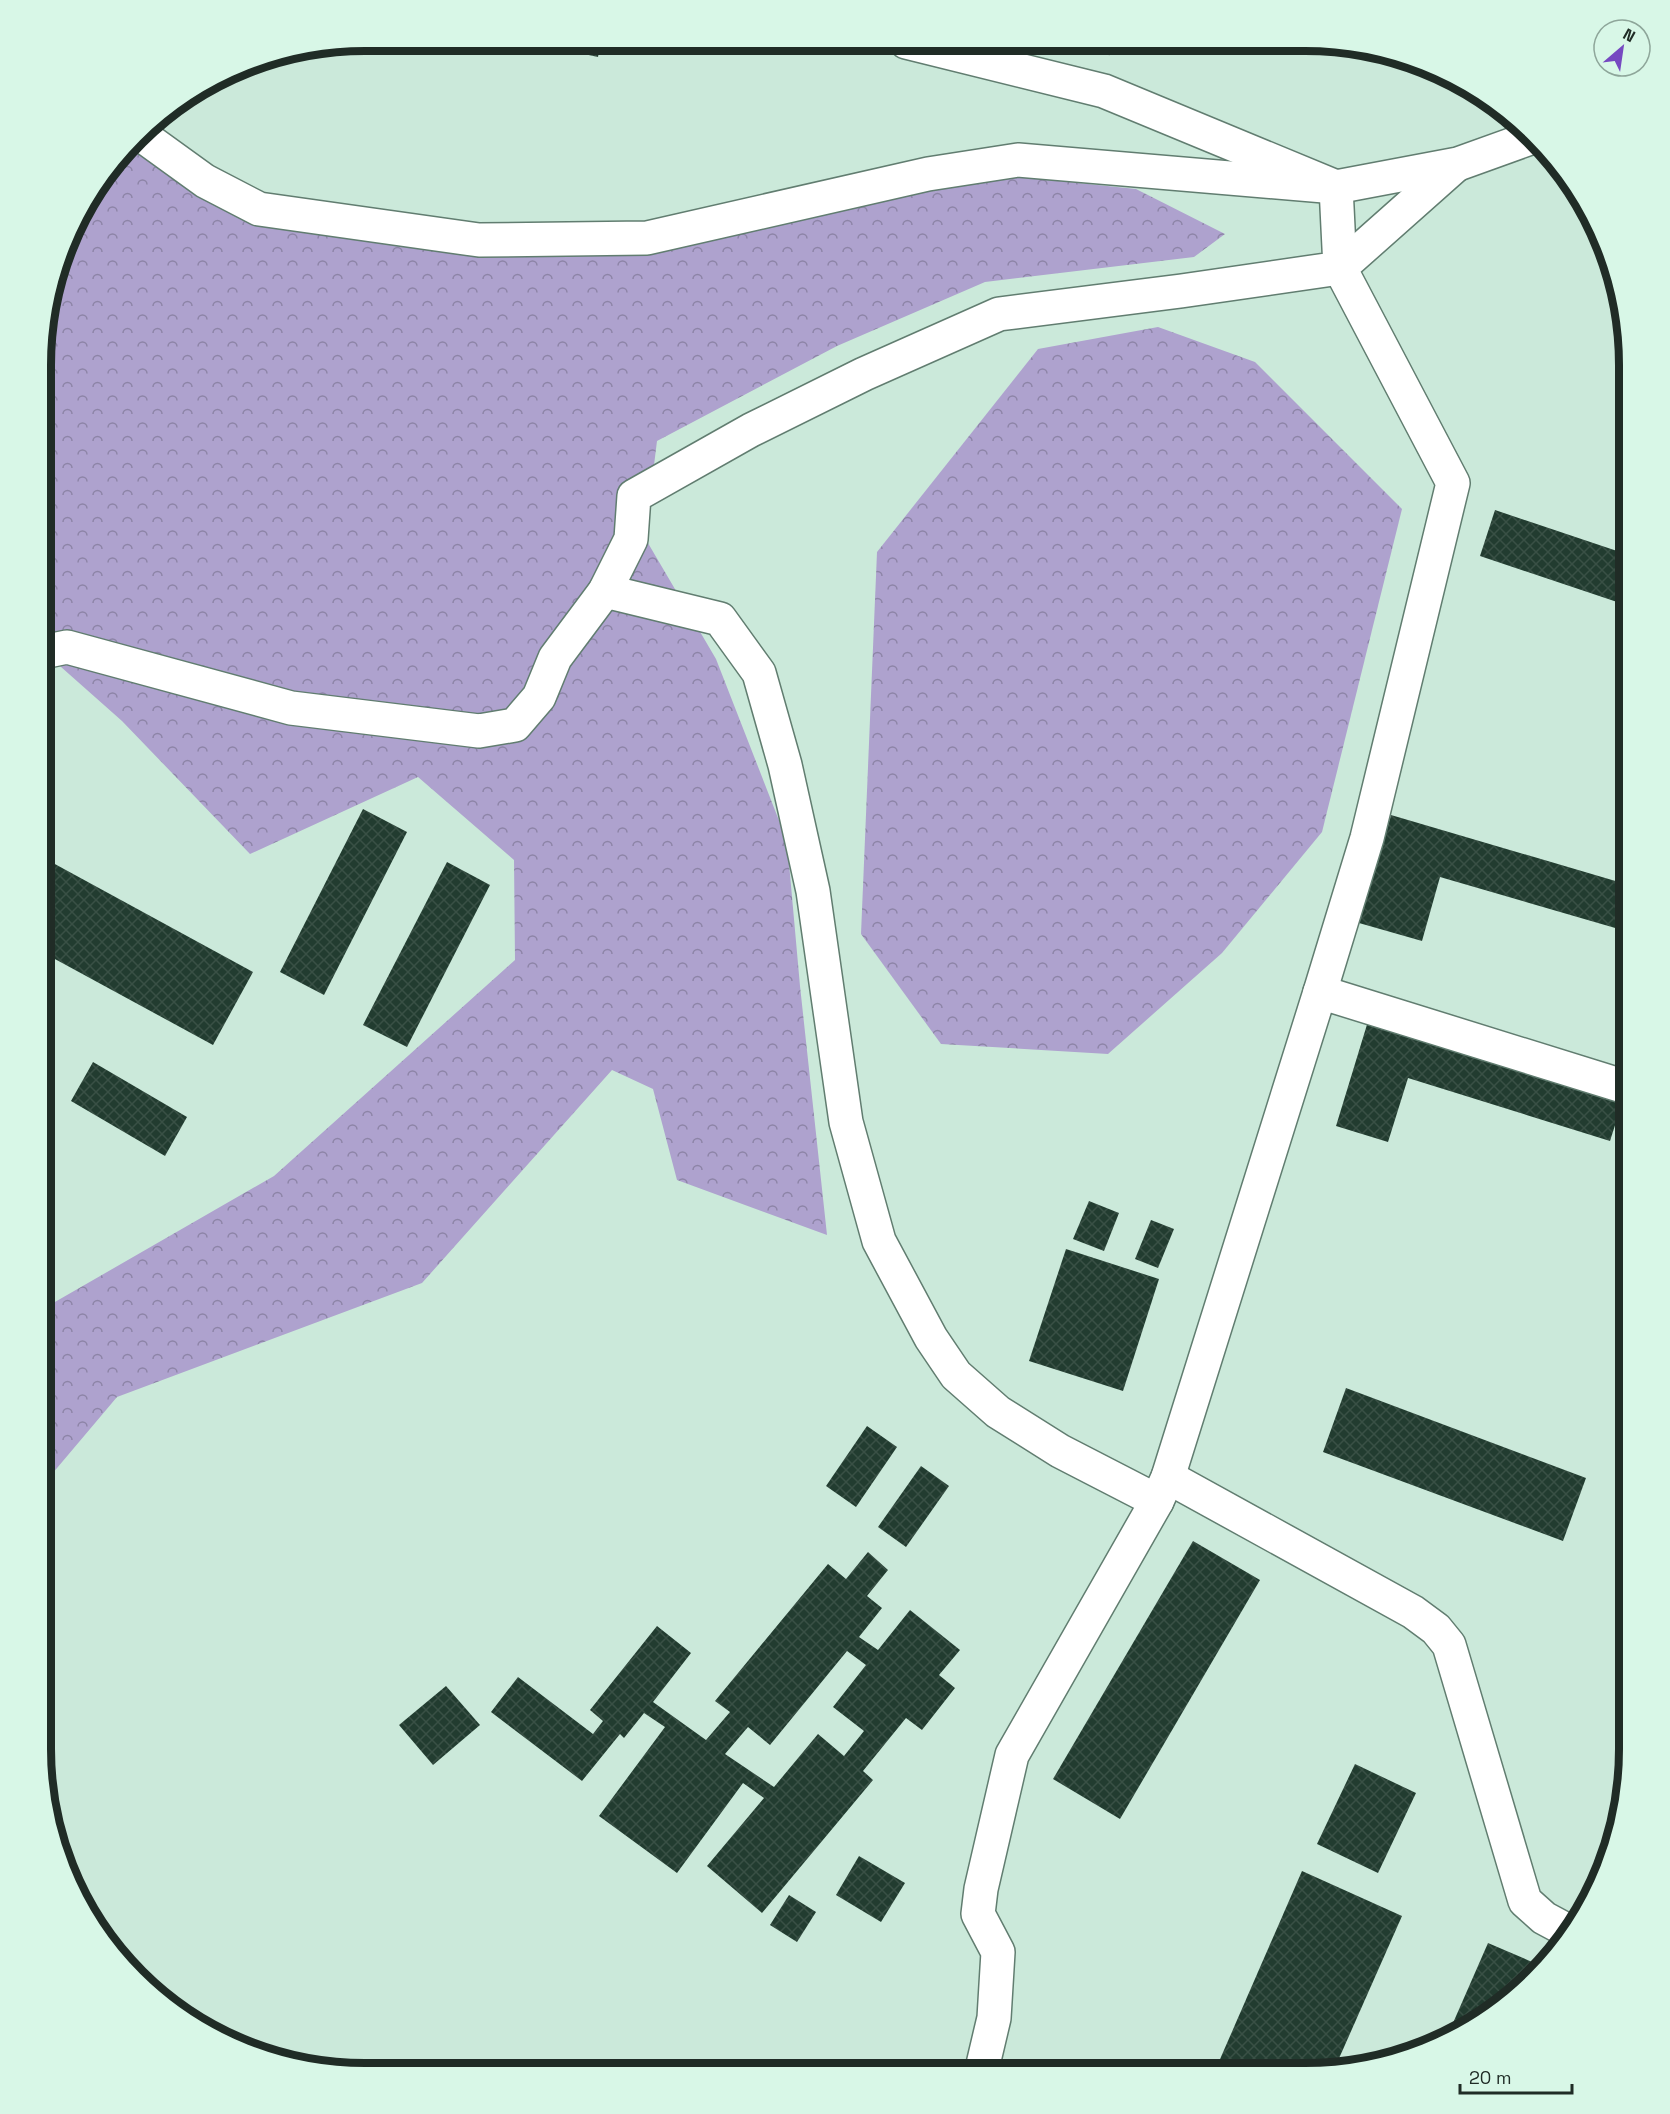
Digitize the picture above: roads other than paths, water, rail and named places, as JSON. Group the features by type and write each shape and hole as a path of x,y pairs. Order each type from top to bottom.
{"street":[{"path":"942,51 1104,92 1336,187"},
{"path":"147,139 205,182 259,209 479,240 647,238 928,174 1018,160 1336,187 1458,164 1523,140"},
{"path":"51,642 291,708 479,730 515,725 539,697 555,658 605,591 631,539 634,496 751,430 864,374 999,314 1340,268 1458,164"},
{"path":"983,2063 994,2018 998,1952 978,1914 981,1889 1012,1755 1162,1489 1367,838 1454,483 1340,268 1336,187"},
{"path":"605,591 720,619 759,673 785,765 813,891 846,1122 879,1241 932,1338 956,1375 998,1412 1060,1451 1162,1489 1413,1612 1436,1629 1449,1645 1525,1901 1544,1918 1563,1928"},
{"path":"1320,992 1619,1085"}]}
